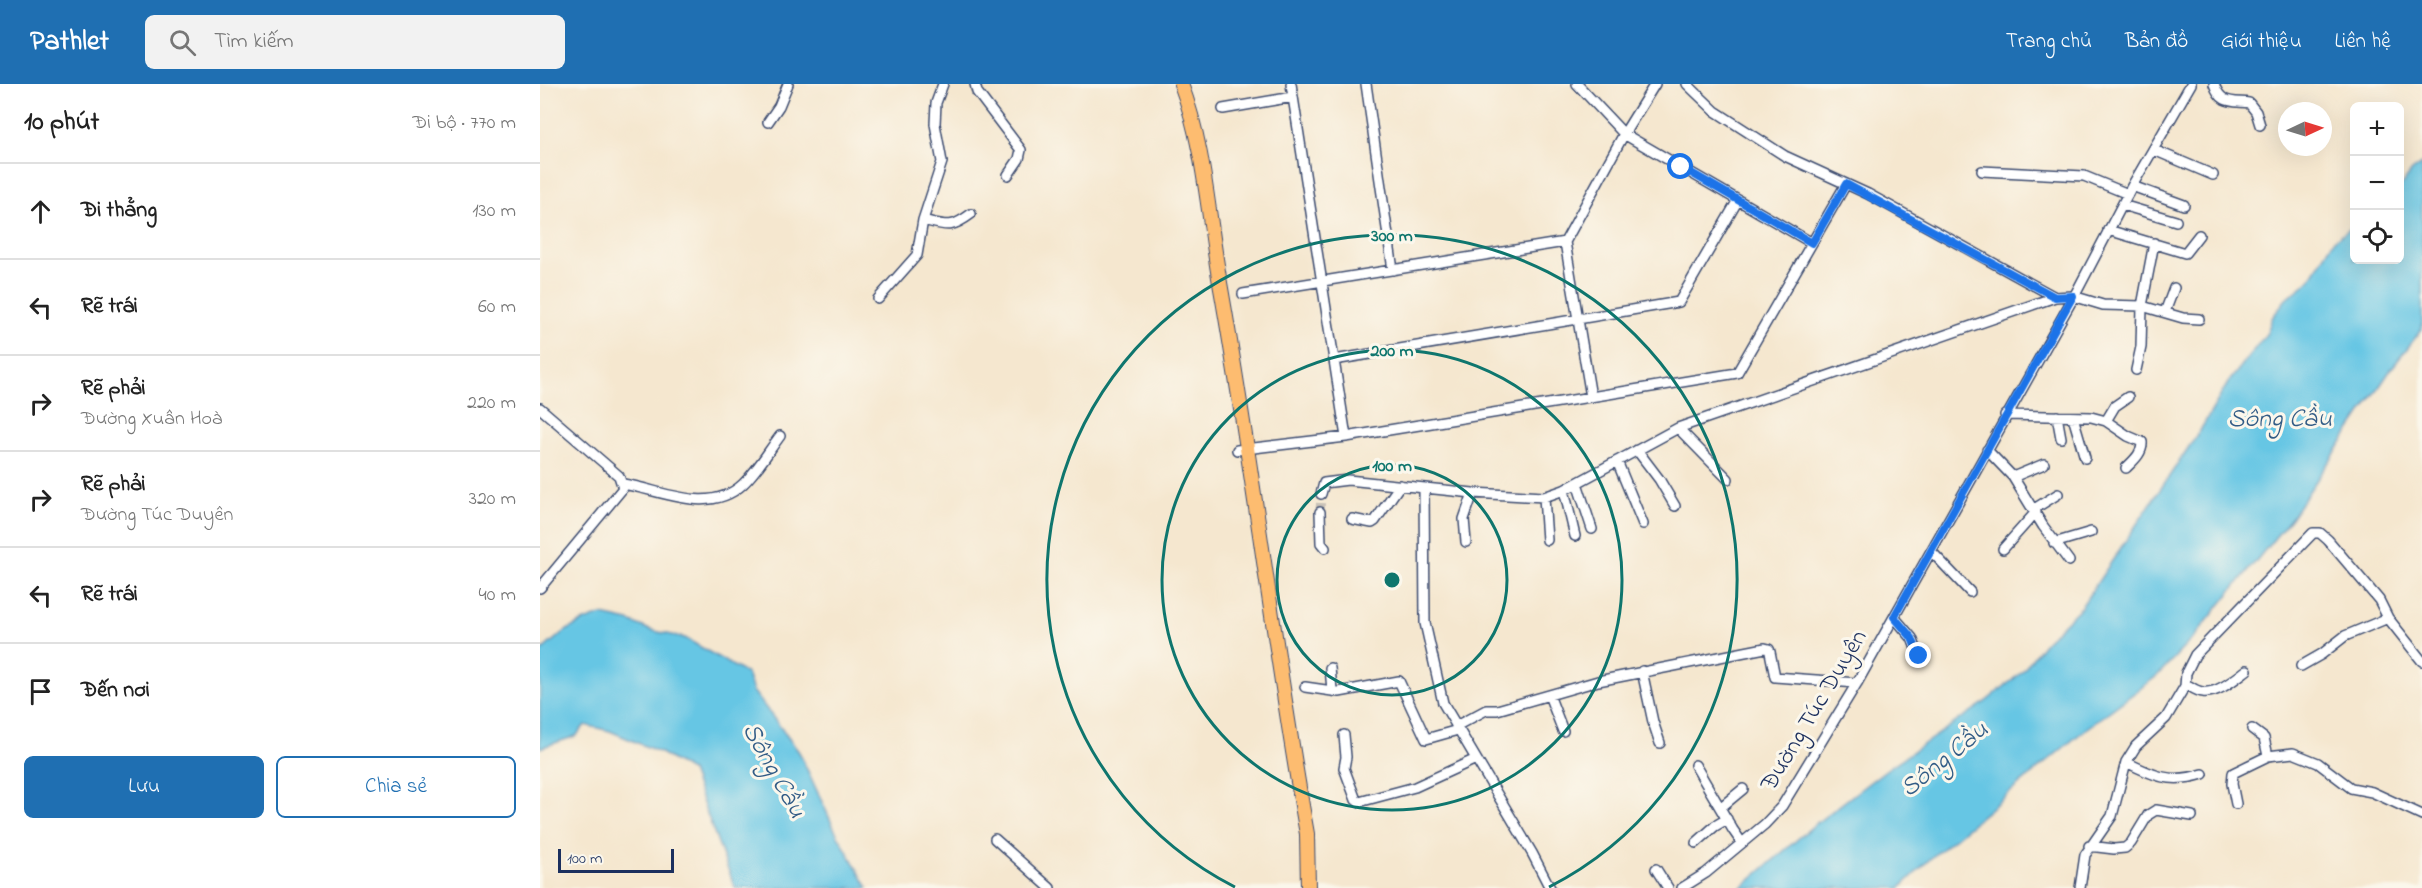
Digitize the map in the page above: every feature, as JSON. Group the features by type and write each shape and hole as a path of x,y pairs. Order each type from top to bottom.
{"highway":[{"path":"1173,84 1188,131 1194,161 1307,834 1308,888"},
{"path":"1180,84 1188,105 1201,159 1235,364 1242,449 1299,836 1300,888"}],"street":[{"path":"768,122 779,106 788,84"},
{"path":"878,299 917,255 924,220 942,162 935,123 936,104 942,84"},
{"path":"975,84 977,92 1021,150 1019,159 1008,175"},
{"path":"1291,84 1346,437"},
{"path":"1366,84 1393,270"},
{"path":"1577,84 1624,134 1812,243"},
{"path":"1591,397 1565,242 1624,134 1655,84"},
{"path":"1687,84 1715,111 1785,156 1846,184 2055,297"},
{"name":"Đường Túc Duyên","path":"1682,888 1706,873 1782,806 1857,683 1932,551 2122,204 2191,84"},
{"path":"2214,84 2218,95 2225,101 2249,103 2256,112 2260,125"},
{"path":"1223,109 1293,97"},
{"path":"2154,150 2213,175"},
{"path":"1982,171 2084,176 2184,205"},
{"path":"1242,449 1346,437 1737,373 1846,184"},
{"path":"1334,360 1679,302 1738,200"},
{"path":"2122,204 2176,221"},
{"path":"924,220 950,226 958,224 971,214"},
{"path":"2108,230 2185,253 2199,235"},
{"path":"1244,294 1565,242"},
{"path":"2136,370 2141,347 2142,306 2154,243"},
{"path":"2165,312 2174,288"},
{"path":"1321,494 1324,483 1344,480 1473,494 1544,497 1564,490 1678,428 2055,297 2073,296 2103,304 2142,306 2183,318 2199,319"},
{"path":"2106,421 2115,406 2128,397"},
{"path":"540,408 606,464 619,476 623,484 621,492 540,588"},
{"path":"2005,415 2091,417 2106,421 2128,436 2142,442 2143,447 2126,468"},
{"path":"2056,416 2061,438"},
{"path":"2073,417 2085,458"},
{"path":"1678,428 1728,479"},
{"path":"623,484 688,499 708,500 726,496 745,482 780,436"},
{"path":"1637,450 1659,479 1675,506"},
{"path":"1986,450 2013,477 2054,543 2069,561"},
{"path":"1617,461 1643,524"},
{"path":"2013,477 2044,464"},
{"path":"1577,483 1592,529"},
{"path":"1352,519 1372,523 1375,521 1400,485"},
{"path":"1424,488 1426,629 1443,703 1532,852 1550,888"},
{"path":"1564,490 1575,536"},
{"path":"1467,542 1464,519 1473,494"},
{"path":"2003,549 2035,510 2058,494"},
{"path":"1544,497 1547,540"},
{"path":"1320,512 1321,543 1325,548"},
{"path":"2080,888 2085,855 2089,846 2103,831 2112,816 2126,762 2136,746 2163,722 2186,684 2186,673 2198,651 2317,531 2328,540 2379,600 2388,618 2422,661"},
{"path":"2054,543 2091,532"},
{"path":"1932,551 1970,592"},
{"path":"1894,617 1912,638 1919,656"},
{"path":"2301,666 2353,632 2388,618"},
{"path":"1305,687 1343,691 1399,681 1426,739 1457,728 1486,710 1497,710 1642,671 1765,648 1769,648 1775,677 1857,683"},
{"path":"1330,668 1332,690"},
{"path":"2186,684 2207,692 2235,679 2247,670"},
{"path":"1642,671 1660,743"},
{"path":"1549,695 1563,730"},
{"path":"2252,729 2264,738 2268,756"},
{"path":"1344,735 1346,759 1344,768 1359,802 1415,787 1476,759"},
{"path":"2236,804 2232,784 2233,773 2268,756 2293,753 2318,763 2351,788 2372,792 2422,815"},
{"path":"2126,762 2168,779 2203,774"},
{"path":"1695,765 1742,843"},
{"path":"1720,808 1743,789"},
{"path":"2089,846 2125,848 2131,843 2148,815 2156,810 2192,816"},
{"path":"1696,843 1715,826 1727,819"},
{"path":"995,839 1050,888"},
{"path":"1656,868 1668,888"}],"water":[{"name":"Sông Cầu","path":"2422,164 2422,329 2392,368 2291,518 2194,637 2157,676 2087,728 1931,858 1900,888 1741,888 1814,825 1887,769 1984,703 2022,672 2045,642 2081,607 2201,429 2228,383 2267,333 2272,318 2286,299 2309,281 2334,240 2350,229 2350,264 2404,264 2404,182 2412,171"},
{"name":"Sông Cầu","path":"602,615 685,638 747,674 753,691 799,752 835,830 868,888 735,888 691,771 659,752 610,731 585,725 576,736 540,748 540,652 568,629"}],"tunnel":[{"path":"1320,512 1321,494"}],"route":[{"path":"1681,167 1812,243 1846,184 2055,297 2073,296 1894,617 1912,638 1919,656"}]}
